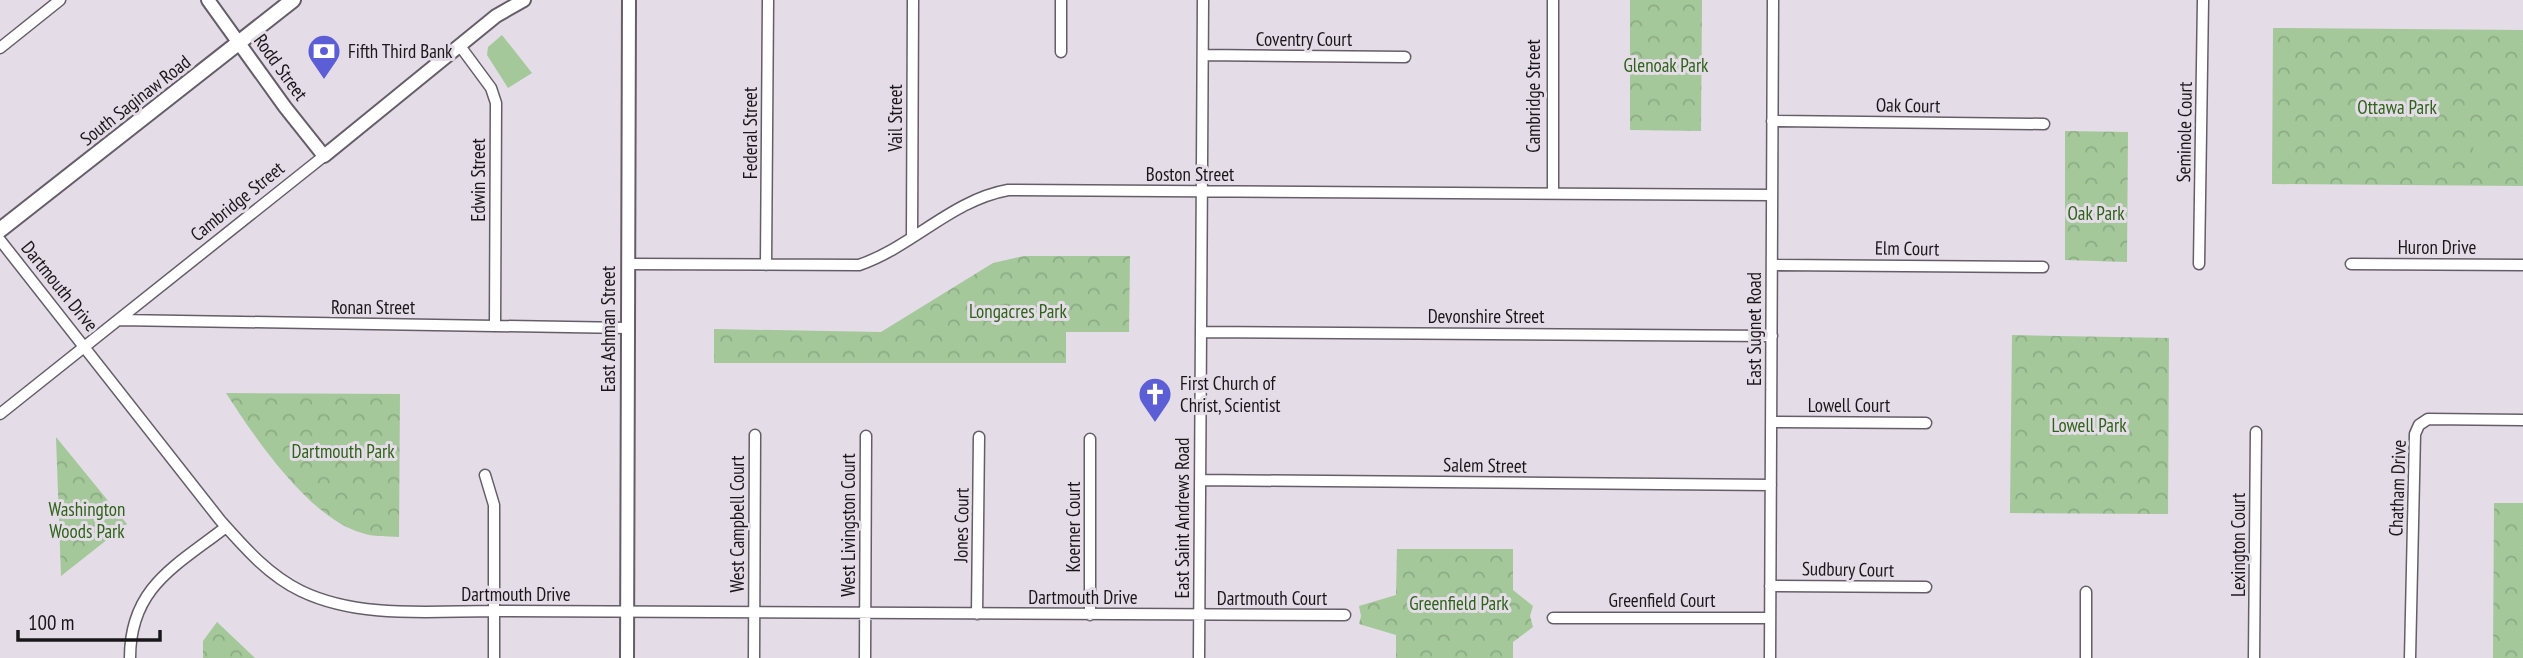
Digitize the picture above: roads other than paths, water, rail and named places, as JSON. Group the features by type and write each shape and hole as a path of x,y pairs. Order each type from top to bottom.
{"main road":[{"name":"South Saginaw Road","path":"0,230 293,0"}],"street":[{"path":"0,48 60,0"},
{"name":"Rodd Street","path":"208,0 324,156"},
{"name":"Cambridge Street","path":"0,414 324,156 513,0"},
{"name":"Cambridge Street","path":"496,16 524,0"},
{"name":"Federal Street","path":"766,265 768,0"},
{"name":"Vail Street","path":"912,237 913,0"},
{"path":"1061,0 1061,52"},
{"name":"East Saint Andrews Road","path":"1199,658 1203,0"},
{"name":"Cambridge Street","path":"1553,0 1553,192"},
{"name":"East Sugnet Road","path":"1770,658 1773,0"},
{"name":"Seminole Court","path":"2199,264 2203,0"},
{"name":"East Ashman Street","path":"627,658 628,2"},
{"name":"Edwin Street","path":"460,46 491,88 496,103 495,326"},
{"name":"Coventry Court","path":"1203,55 1405,57"},
{"name":"Oak Court","path":"1772,121 2044,124"},
{"name":"Boston Street","path":"628,264 859,265 878,258 975,199 1009,190 1772,195"},
{"name":"Dartmouth Drive","path":"0,240 226,527 253,557 279,577 323,600 373,610 1199,616"},
{"name":"Huron Drive","path":"2351,264 2523,265"},
{"name":"Elm Court","path":"1772,265 2043,267"},
{"name":"Ronan Street","path":"119,320 628,328"},
{"name":"Devonshire Street","path":"1201,332 1772,335"},
{"name":"Chatham Drive","path":"2410,658 2415,434 2419,425 2428,419 2523,420"},
{"name":"Lowell Court","path":"1771,422 1926,423"},
{"name":"Lexington Court","path":"2254,658 2256,432"},
{"name":"West Campbell Court","path":"754,658 755,436"},
{"name":"West Livingston Court","path":"865,658 866,436"},
{"name":"Jones Court","path":"977,614 979,438"},
{"name":"Koerner Court","path":"1090,439 1090,615"},
{"path":"485,475 494,505 494,658"},
{"name":"Salem Street","path":"1200,480 1771,485"},
{"path":"130,658 130,640 138,607 156,582 226,527"},
{"name":"Sudbury Court","path":"1770,586 1926,587"},
{"path":"2086,658 2087,592"},
{"name":"Dartmouth Court","path":"1199,616 1345,615"},
{"name":"Greenfield Court","path":"1553,618 1770,618"}],"place":[{"name":"Fifth Third Bank","path":"324,81"},
{"name":"First Church of Christ, Scientist","path":"1155,424"}],"park label":[{"name":"Glenoak Park","path":"1666,65"},
{"name":"Ottawa Park","path":"2397,107"},
{"name":"Oak Park","path":"2096,213"},
{"name":"Longacres Park","path":"1018,311"},
{"name":"Lowell Park","path":"2089,425"},
{"name":"Dartmouth Park","path":"343,451"},
{"name":"Washington Woods Park","path":"87,520"},
{"name":"Greenfield Park","path":"1459,603"}]}
